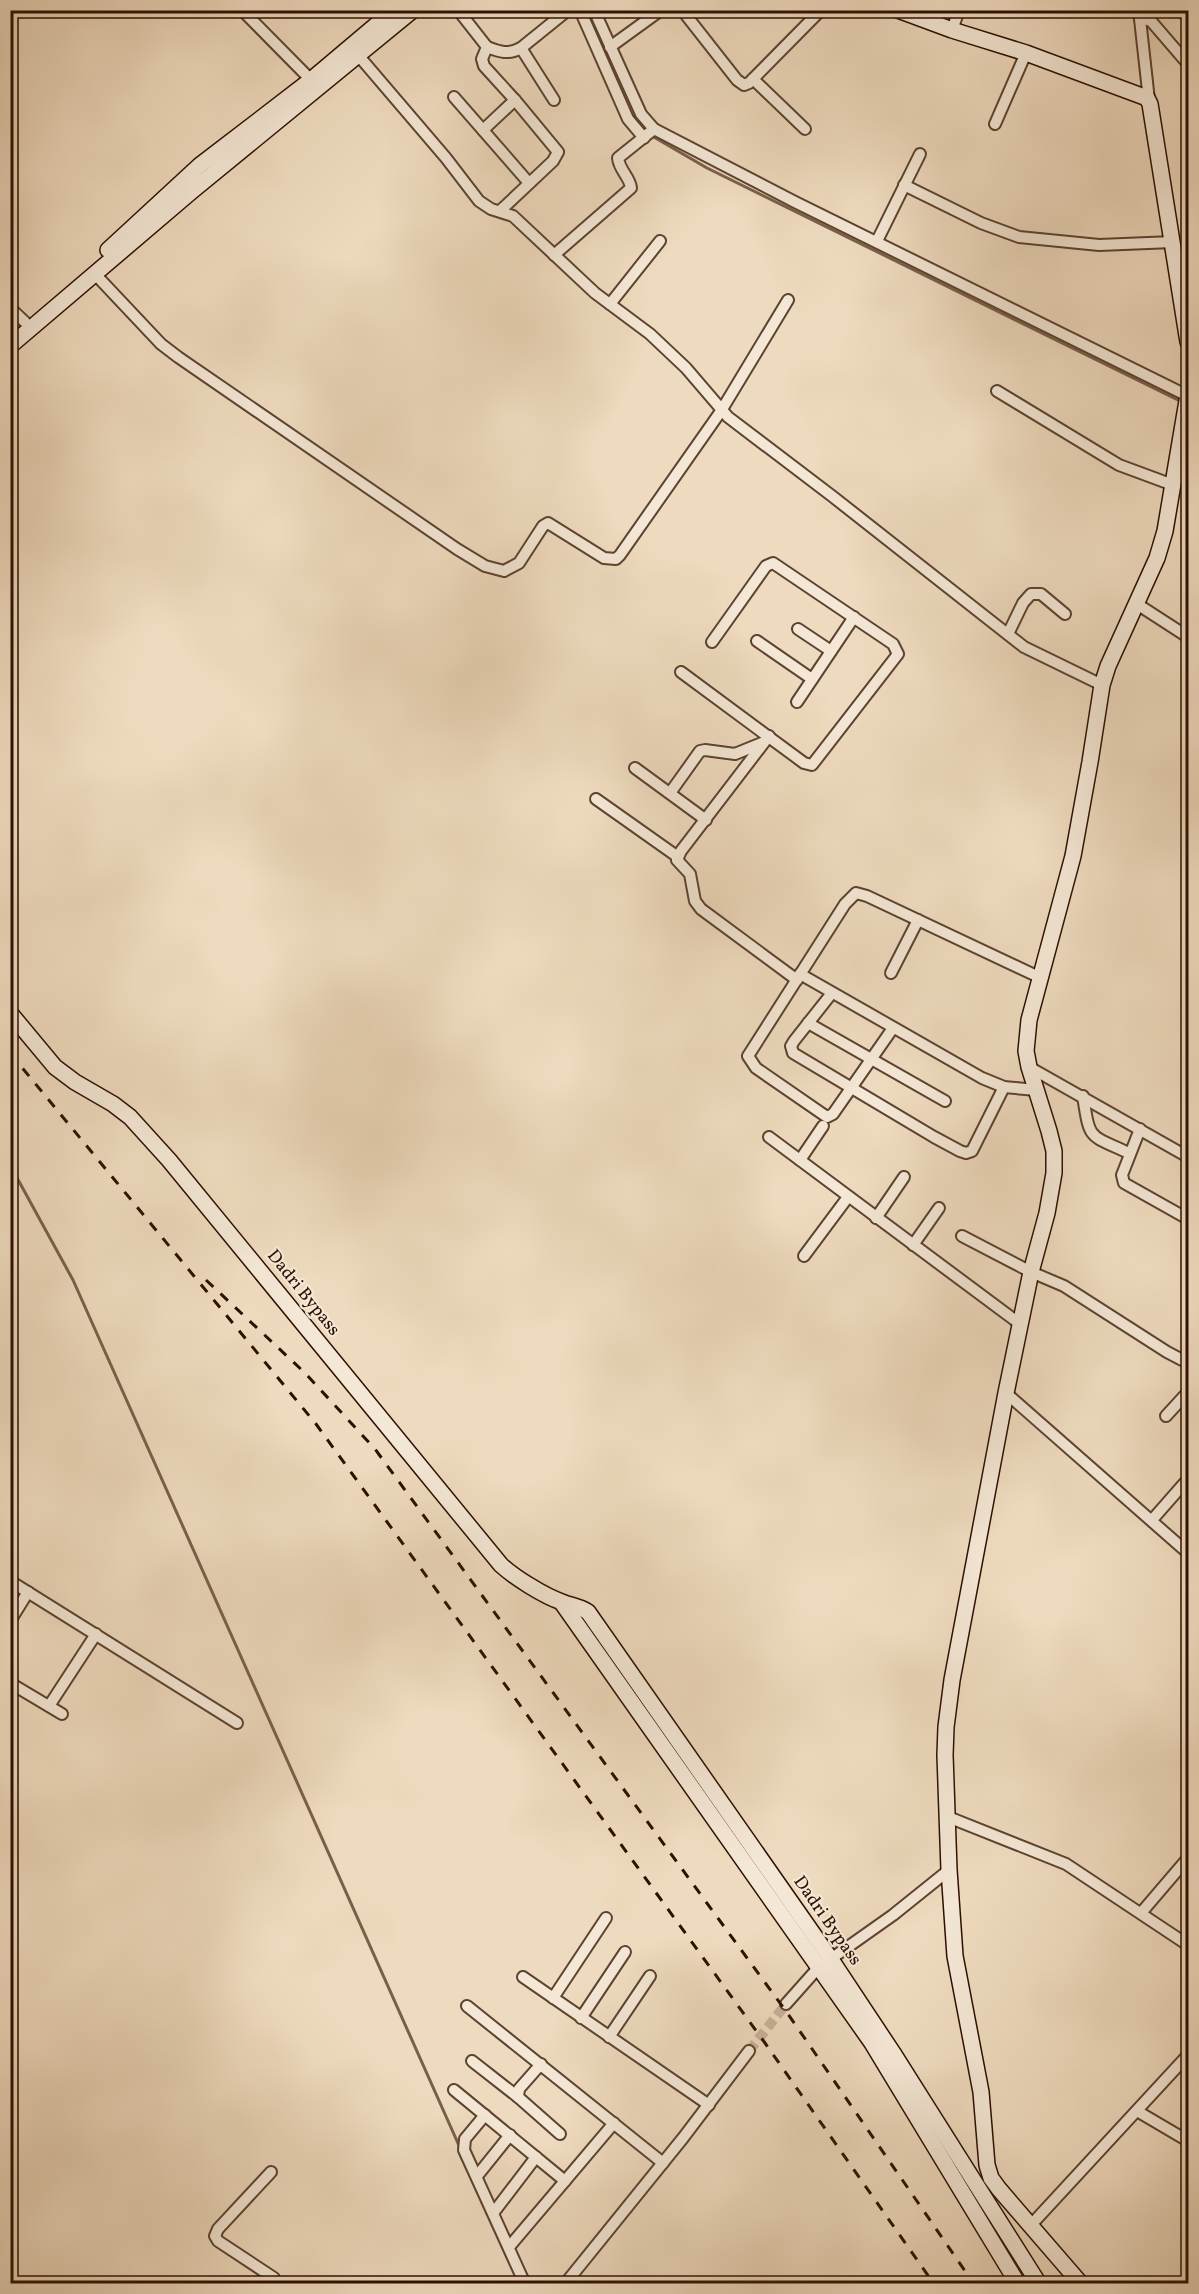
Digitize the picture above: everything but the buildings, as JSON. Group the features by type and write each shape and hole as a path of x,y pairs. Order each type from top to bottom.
{"main road":[{"path":"10,346 315,83 394,10"},
{"path":"10,334 117,243 199,166 358,55 413,10"},
{"path":"898,10 1026,53 1145,96 1149,100 1173,242 1182,260 1188,342"},
{"path":"1080,2283 999,2189 991,2178 987,2165 981,2092 955,1956 945,1755 948,1702 1006,1393 1054,1173 1054,1151 1029,1067 1026,1051 1027,1035 1073,856 1102,685 1108,666 1157,558 1165,531 1187,406"},
{"name":"Dadri Bypass","path":"10,1013 55,1067 130,1117 169,1160 496,1560 516,1577 562,1602 579,1606 588,1612 824,1963 1018,2283"},
{"name":"Dadri Bypass","path":"824,1963 895,2056 1039,2283"}],"street":[{"path":"242,10 315,83"},
{"path":"458,10 487,47 509,53 521,48 568,10"},
{"path":"580,10 628,119 649,134 710,160 877,241 1187,406"},
{"path":"594,10 649,134"},
{"path":"610,47 661,10"},
{"path":"682,10 737,80 744,85 753,79 821,10"},
{"path":"952,30 959,10"},
{"path":"1178,10 1188,16"},
{"path":"1139,14 1151,21 1188,64"},
{"path":"1139,14 1149,100"},
{"path":"487,47 482,59 483,63 558,152 553,161 501,210"},
{"path":"521,48 554,100"},
{"path":"995,124 1026,53"},
{"path":"358,55 446,158 479,201 519,221 595,293 650,334 672,354 722,411 1024,647 1102,685"},
{"path":"753,79 804,129"},
{"path":"454,96 529,183"},
{"path":"483,130 515,100"},
{"path":"554,255 631,188 630,182 619,165 618,158 649,134"},
{"path":"877,241 920,154"},
{"path":"904,185 975,220 1019,237 1099,245 1173,242"},
{"path":"610,304 660,241"},
{"path":"95,274 161,344 177,357 398,510 490,569 504,571 519,563 543,526 549,523 604,558 616,559 722,411 788,300"},
{"path":"10,308 25,322"},
{"path":"996,391 1119,465 1173,485"},
{"path":"681,672 767,739 809,765 815,764 898,654 893,644 778,564 769,563 712,642"},
{"path":"1008,634 1030,594 1041,594 1065,614"},
{"path":"1137,604 1188,637"},
{"path":"797,702 854,617"},
{"path":"798,628 831,651"},
{"path":"757,641 812,679"},
{"path":"670,793 700,752 705,750 735,754 748,750 767,739"},
{"path":"678,857 767,739"},
{"path":"635,768 706,820"},
{"path":"596,799 678,857 679,862 691,876 697,905 799,977 832,993 982,1078 1004,1086 1036,1090"},
{"path":"892,1028 833,1113 827,1117 756,1068 749,1060 749,1052 852,894 867,896 1041,978"},
{"path":"891,973 918,920"},
{"path":"832,993 792,1046 793,1053 934,1137 966,1153 972,1151 1004,1086"},
{"path":"808,1023 945,1101"},
{"path":"1029,1067 1188,1157"},
{"path":"1083,1096 1088,1128 1092,1136 1129,1153"},
{"path":"800,1160 823,1126"},
{"path":"1140,1129 1122,1175 1124,1184 1188,1219"},
{"path":"770,1137 1020,1324"},
{"path":"876,1218 904,1177"},
{"path":"804,1256 848,1197"},
{"path":"913,1245 939,1208"},
{"path":"962,1236 1031,1272 1064,1286 1188,1363"},
{"path":"1166,1416 1188,1392"},
{"path":"1006,1393 1188,1552"},
{"path":"1152,1520 1188,1479"},
{"path":"10,1581 237,1723"},
{"path":"10,1622 28,1592"},
{"path":"49,1706 96,1635"},
{"path":"10,1683 62,1714"},
{"path":"948,1817 1066,1864 1188,1946"},
{"path":"1141,1913 1188,1857"},
{"path":"786,2004 824,1963 892,1915 949,1870"},
{"path":"553,1998 606,1918"},
{"path":"581,2018 625,1952"},
{"path":"609,2037 651,1976"},
{"path":"523,1977 709,2105"},
{"path":"467,2006 663,2163"},
{"path":"565,2283 709,2105 749,2051"},
{"path":"1031,2225 1188,2055"},
{"path":"472,2061 560,2134"},
{"path":"518,2097 519,2089 541,2064"},
{"path":"454,2090 565,2181"},
{"path":"1137,2111 1187,2136"},
{"path":"485,2115 464,2142 464,2150 525,2283"},
{"path":"509,2247 614,2123"},
{"path":"477,2176 510,2135"},
{"path":"494,2212 536,2157"},
{"path":"271,2172 218,2229 215,2236 218,2241 274,2278 275,2283"}],"waterway":[{"path":"652,136 707,168 1182,402"},
{"path":"10,1165 73,1280 461,2150"}],"tunnel":[{"path":"749,2051 786,2004"}],"railway":[{"path":"10,1053 316,1424 765,2043 934,2284"},
{"path":"206,1280 305,1373 375,1449 788,2014 974,2284"}]}
